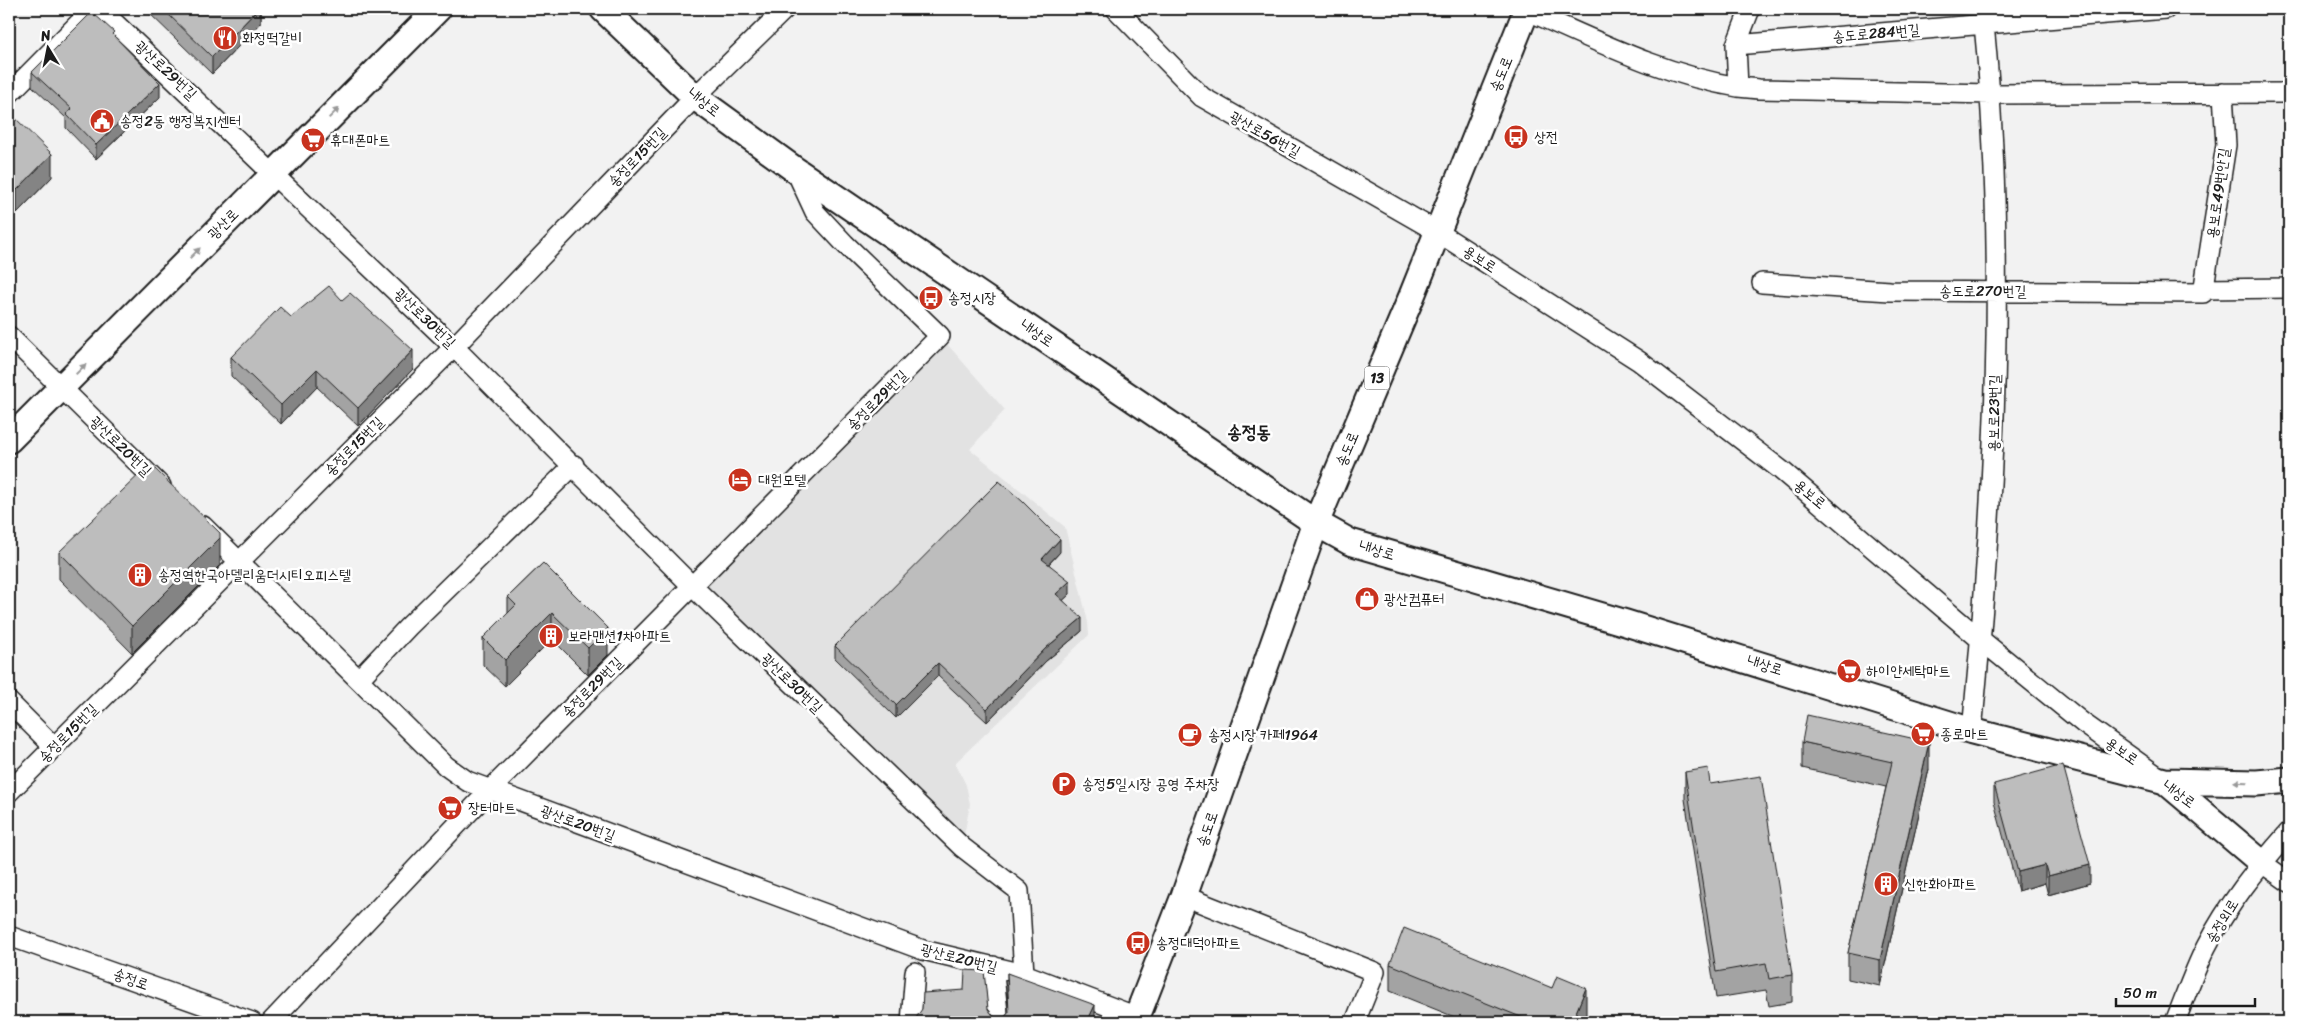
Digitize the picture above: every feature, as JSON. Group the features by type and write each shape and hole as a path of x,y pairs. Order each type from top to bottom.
{"main road":[{"name":"광산로","path":"9,440 438,9"},
{"name":"내상로","path":"603,9 695,97 794,169 1316,523 1350,542 1626,623 1972,731 2165,781 2262,863"},
{"name":"송도로","path":"1136,1019 1184,896 1316,523 1411,298 1436,231 1527,9"},
{"path":"2165,781 2257,783 2289,780"}],"street":[{"path":"9,94 94,9"},
{"name":"광산로29번길","path":"100,9 274,173"},
{"name":"송정로15번길","path":"9,792 454,347 695,97 785,9"},
{"name":"광산로56번길","path":"1116,9 1202,97 1436,231"},
{"path":"1527,9 1647,62 1702,81 1738,87 1991,94 2289,93"},
{"path":"1738,87 1736,45 1750,9"},
{"name":"송도로284번길","path":"1736,45 2166,9"},
{"name":"용보로23번길","path":"1972,731 1992,491 1996,290 1991,94 1984,24"},
{"name":"용보로49번안길","path":"2203,291 2226,145 2223,93"},
{"name":"송정로29번길","path":"272,1022 490,790 940,336 845,244 815,212 794,169"},
{"name":"광산로30번길","path":"274,173 574,465 692,586 962,847 1018,891 1024,974"},
{"name":"용보로","path":"1436,231 1639,361 1781,470 1981,640 2083,723 2165,781"},
{"name":"송도로270번길","path":"1762,283 1890,291 2203,291 2289,288"},
{"name":"광산로20번길","path":"9,336 175,499"},
{"path":"359,679 408,627 574,465"},
{"name":"광산로20번길","path":"189,512 446,766 467,781 923,950 1024,974 1136,1019"},
{"path":"9,702 54,747"},
{"name":"송정외로","path":"2175,1022 2205,948 2228,908 2262,863 2289,832"},
{"path":"2262,863 2289,882"},
{"path":"1184,896 1375,972 1355,1022"},
{"name":"송정로","path":"9,936 252,1022"},
{"path":"992,966 999,1022"},
{"path":"911,1022 915,972"}],"shaded area":[{"path":"940,336 1005,410 970,449 1065,527 1088,622 1089,635 955,763 966,785 970,804 962,847 692,586"}],"building":[{"path":"163,9 258,9 212,57"},
{"path":"92,12 114,32 112,34 160,83 96,145 66,114 72,109 32,72"},
{"path":"9,112 52,154 17,190 9,181"},
{"path":"329,286 342,300 350,293 413,350 358,408 317,369 281,405 231,357 280,307 291,317"},
{"name":"송정역한국아델리움더시티오피스텔","path":"150,464 220,533 220,538 132,626 59,552"},
{"path":"999,481 1060,539 1042,559 1070,581 1056,594 1082,618 1046,648 987,709 938,663 896,705 835,646"},
{"path":"543,563 608,628 588,648 552,613 505,660 483,638 516,605 508,597"},
{"path":"1807,715 1929,742 1880,960 1848,953 1892,762 1802,742"},
{"path":"2063,765 2090,865 2048,876 2045,865 2018,872 1994,784"},
{"path":"1708,768 1710,784 1761,776 1792,975 1769,979 1766,963 1716,972 1685,772"},
{"path":"1404,928 1552,988 1557,976 1586,988 1572,1022 1533,1022 1390,964"},
{"path":"965,970 984,971 988,1009 995,1018 1005,1017 1009,1012 1007,973 1095,1005 1087,1022 916,1022 916,1018 922,1009 923,993 964,990"}],"place":[{"name":"화정떡갈비","path":"225,38"},
{"name":"송정2동 행정복지센터","path":"102,121"},
{"name":"상전","path":"1516,137"},
{"name":"휴대폰마트","path":"313,140"},
{"name":"송정시장","path":"931,298"},
{"name":"대원모텔","path":"740,480"},
{"name":"송정역한국아델리움더시티오피스텔","path":"140,575"},
{"name":"광산컴퓨터","path":"1367,599"},
{"name":"보라맨션1차아파트","path":"551,636"},
{"name":"하이얀세탁마트","path":"1849,671"},
{"name":"종로마트","path":"1923,734"},
{"name":"송정시장 카페1964","path":"1190,735"},
{"name":"송정5일시장 공영 주차장","path":"1064,784"},
{"name":"장터마트","path":"450,808"},
{"name":"신한화아파트","path":"1886,884"},
{"name":"송정대덕아파트","path":"1138,943"}],"district":[{"name":"송정동","path":"1249,432"}]}
